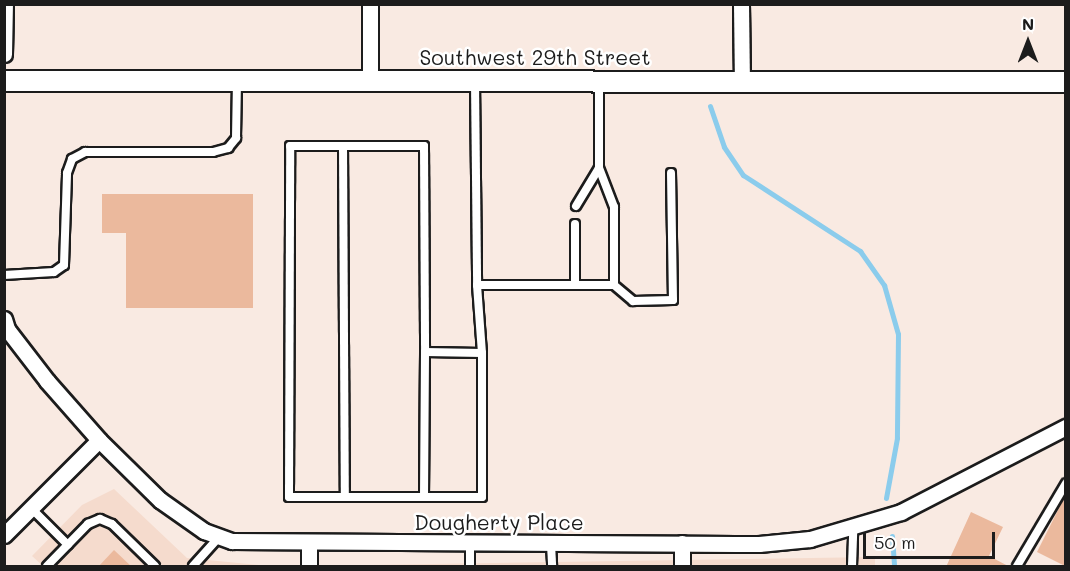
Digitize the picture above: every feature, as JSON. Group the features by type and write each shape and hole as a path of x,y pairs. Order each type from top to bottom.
{"street":[{"path":"4,54 5,4"},
{"path":"370,4 370,80"},
{"path":"741,4 742,82"},
{"name":"Southwest 29th Street","path":"4,81 1065,82"},
{"name":"Dougherty Place","path":"4,319 7,329 46,381 99,440 180,517 220,536 252,542 759,544 810,539 853,529 901,512 971,479 1065,428"},
{"path":"4,535 99,440"},
{"path":"309,543 309,567"},
{"path":"682,543 682,567"}],"lane":[{"path":"4,275 54,272 64,265 67,173 72,159 85,152 213,152 228,148 236,138 237,80"},
{"path":"424,497 424,146 290,146 289,497 424,497 482,497 482,353 477,285 476,81"},
{"path":"599,82 599,168 614,207 614,285"},
{"path":"343,146 345,497"},
{"path":"576,206 599,168"},
{"path":"477,285 614,285 633,301 673,300 671,173"},
{"path":"575,224 575,285"},
{"path":"425,352 482,353"},
{"path":"1017,567 1065,483"},
{"path":"31,508 68,545"},
{"path":"47,567 88,524 105,520 155,567"},
{"path":"852,567 853,529"},
{"path":"193,567 220,536"},
{"path":"470,543 470,567"},
{"path":"551,543 552,567"}],"shaded area":[{"path":"114,489 187,558 268,566 43,566 32,556 82,505"},
{"path":"875,557 875,566 306,566"}],"building":[{"path":"102,194 253,194 253,308 126,308 126,233 102,233"},
{"path":"1065,496 1065,566 1037,552"},
{"path":"971,512 1003,527 989,556 1010,567 946,567"},
{"path":"114,550 132,567 98,567"}],"waterway":[{"path":"710,106 724,147 743,175 860,251 884,285 898,334 897,438 886,498"},
{"path":"892,536 894,566"}]}
